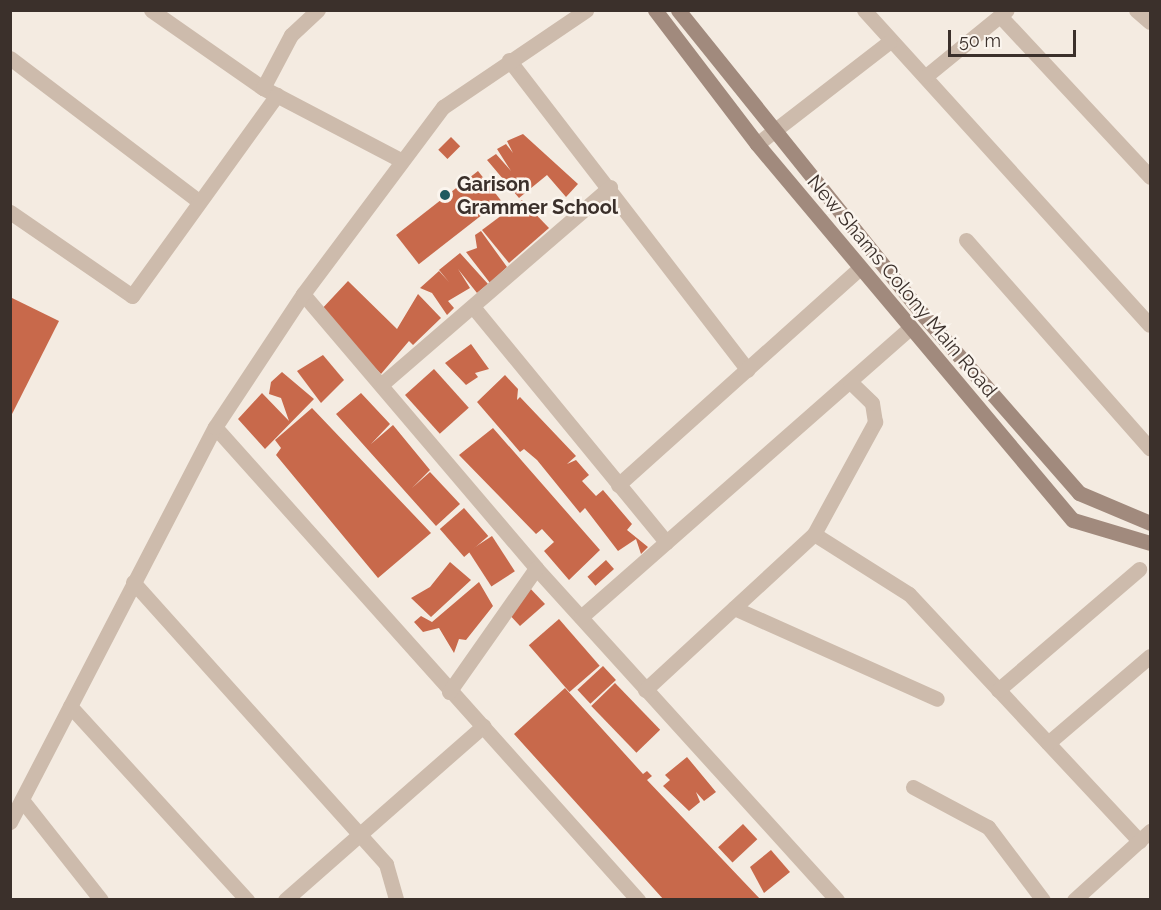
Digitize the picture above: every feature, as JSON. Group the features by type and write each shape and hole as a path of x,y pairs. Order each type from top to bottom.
{"main road":[{"name":"New Shams Colony Main Road","path":"655,10 757,144 859,269 1073,520 1150,543"},
{"name":"New Shams Colony Main Road","path":"678,10 772,133 1079,493 1150,524"}],"street":[{"path":"151,10 263,88 401,160"},
{"path":"263,88 291,35 318,10"},
{"path":"10,822 215,427 303,294 443,106 586,10"},
{"path":"864,10 889,42 926,76 1150,325"},
{"path":"1136,10 1150,22"},
{"path":"926,76 1004,13 1150,177"},
{"path":"757,144 889,42"},
{"path":"509,60 610,187 748,370"},
{"path":"12,62 197,200"},
{"path":"10,212 132,296 197,200 277,95"},
{"path":"383,383 474,308 610,187"},
{"path":"966,240 1150,449"},
{"path":"618,485 859,269"},
{"path":"303,294 383,383 536,568 829,897"},
{"path":"474,308 666,542"},
{"path":"581,616 910,328"},
{"path":"645,690 814,534 876,422 872,403 850,382"},
{"path":"215,427 449,692 483,726 638,900"},
{"path":"814,534 909,594 1048,743 1145,836 1074,900"},
{"path":"449,692 536,568"},
{"path":"998,690 1139,569"},
{"path":"133,582 387,864 396,900"},
{"path":"734,608 937,699"},
{"path":"1048,743 1150,656"},
{"path":"70,706 247,900"},
{"path":"285,900 361,836 483,726"},
{"path":"913,787 988,827 1043,900"},
{"path":"22,800 101,900"}],"building":[{"path":"523,134 578,184 566,197 547,175 519,198 487,160 496,154 511,171 497,149 506,144 513,153 507,141"},
{"path":"451,137 460,146 447,159 438,150"},
{"path":"478,171 501,200 419,264 396,235"},
{"path":"522,200 549,228 509,263 482,230"},
{"path":"481,231 507,267 490,283 466,252 477,248 475,235"},
{"path":"460,253 488,284 477,293 458,269 470,288 448,301 454,308 447,315 432,293 420,288 439,271 449,282 439,270"},
{"path":"348,281 397,329 418,294 441,318 413,345 409,341 381,374 319,312"},
{"path":"10,297 59,321 10,418"},
{"path":"471,344 489,369 475,373 478,377 466,385 445,363"},
{"path":"323,355 344,380 321,403 297,371"},
{"path":"434,369 469,408 440,434 405,395"},
{"path":"282,372 314,399 265,449 238,419 262,393 289,421 281,398 269,394 271,382"},
{"path":"505,375 518,389 517,400 520,397 576,456 567,464 576,460 589,475 582,481 596,496 603,490 632,524 627,530 648,547 641,554 636,539 618,551 585,508 580,513 537,460 524,449 520,452 477,402"},
{"path":"361,393 390,424 371,444 393,425 430,470 412,488 430,472 460,504 436,526 336,414"},
{"path":"312,408 431,533 378,578 276,455 281,448 275,440"},
{"path":"493,428 600,550 569,580 544,551 554,542 542,529 536,534 459,455"},
{"path":"464,508 488,536 464,557 440,529"},
{"path":"492,536 515,571 491,586 469,551"},
{"path":"606,560 614,569 595,586 587,577"},
{"path":"450,562 471,580 431,617 411,598 430,587"},
{"path":"479,582 493,606 466,640 459,639 454,653 439,628 423,632 414,622 421,616 432,622"},
{"path":"527,585 545,604 520,626 506,611"},
{"path":"559,619 600,666 569,692 529,645"},
{"path":"603,666 616,680 590,704 577,690"},
{"path":"615,683 660,730 636,753 591,706"},
{"path":"565,688 643,774 647,771 652,776 647,780 761,900 664,900 514,734"},
{"path":"687,757 716,792 704,801 696,792 700,802 689,811 663,786 670,780 665,775"},
{"path":"743,824 757,839 732,863 718,847"},
{"path":"771,850 790,872 764,893 750,867"}],"place":[{"name":"Garison Grammer School","path":"445,195"}]}
